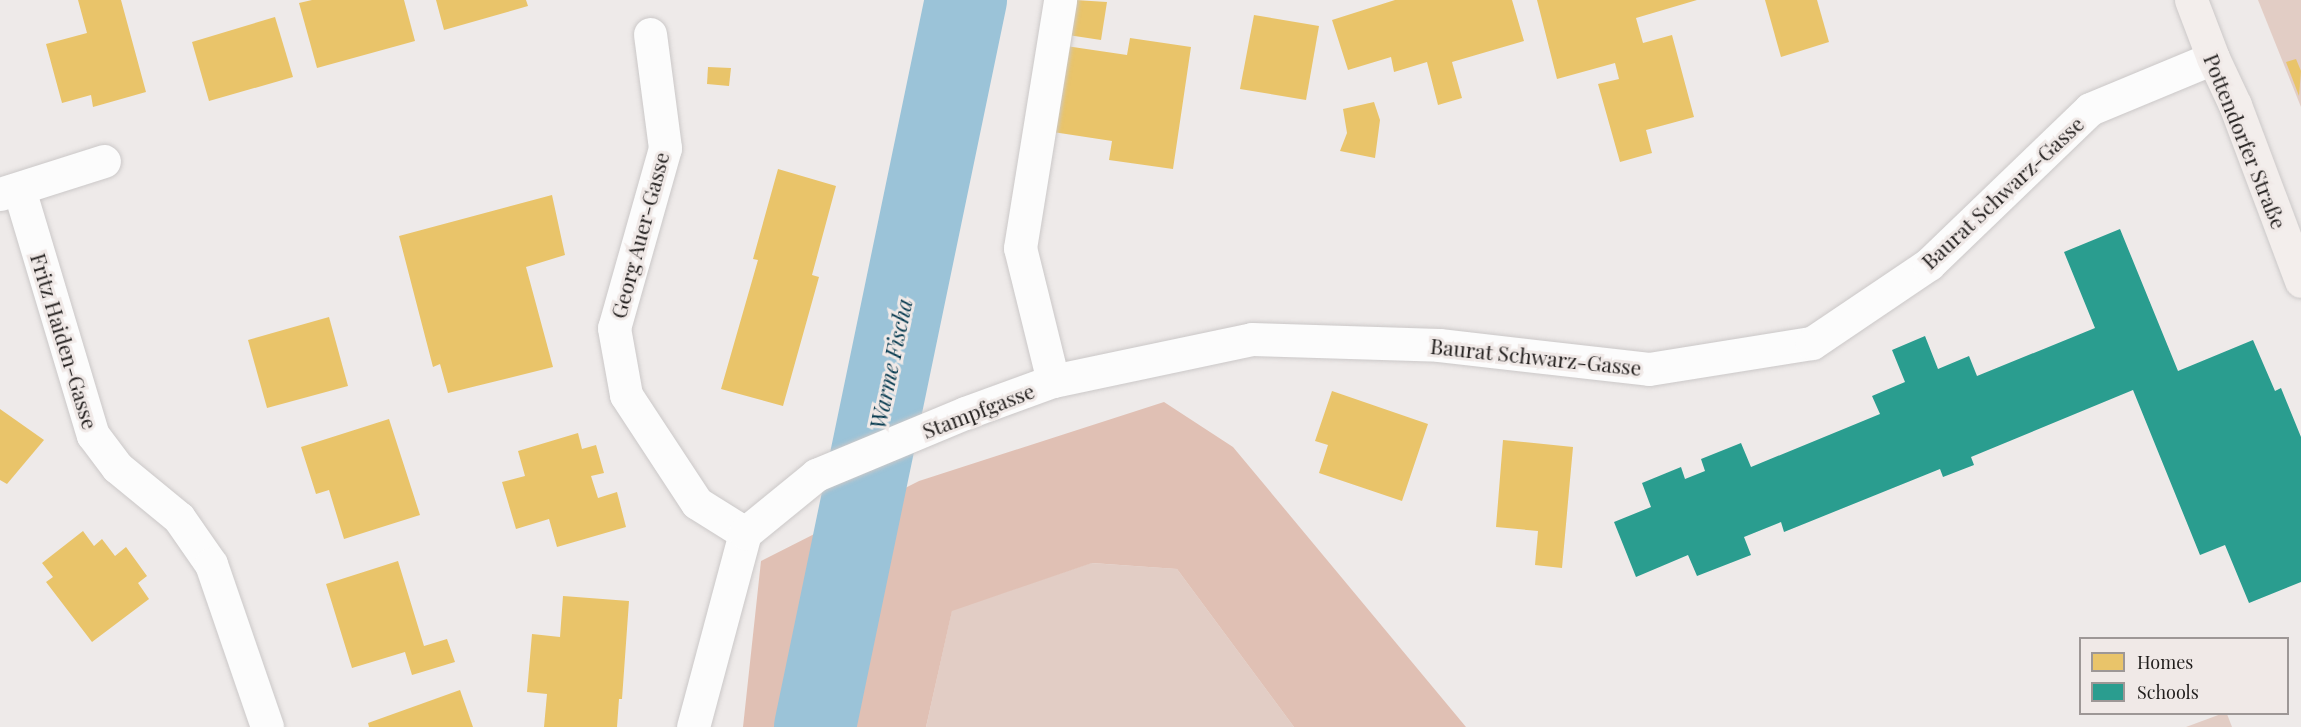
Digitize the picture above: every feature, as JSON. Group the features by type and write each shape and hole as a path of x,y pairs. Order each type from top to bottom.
{"main road":[{"name":"Pottendorfer Straße","path":"2191,0 2213,58 2235,105 2301,282"}],"street":[{"name":"Stampfgasse","path":"745,533 816,475 965,413 1053,381 1020,248 1060,0"},
{"name":"Georg Auer-Gasse","path":"650,34 665,148 614,328 626,395 697,503 745,533"},
{"name":"Baurat Schwarz-Gasse","path":"1053,381 1252,339 1439,345 1649,369 1812,343 1929,264 2090,109 2213,58"},
{"name":"Fritz Haiden-Gasse","path":"104,161 9,192 93,435 117,467 179,518 211,564 267,727"},
{"path":"693,727 745,533"}],"shaded area":[{"path":"2258,0 2301,0 2301,107"},
{"path":"1164,402 1233,447 1466,727 1294,727 1177,569 1092,563 952,611 926,727 743,727 761,561 919,481"},
{"path":"1091,563 1177,569 1294,727 926,727 952,610"},
{"path":"2218,715 2227,715 2232,727 2186,727"}],"building: Homes":[{"path":"78,0 121,0 146,92 93,107 91,95 62,103 46,44 87,33"},
{"path":"312,0 404,0 415,41 317,68 299,3"},
{"path":"436,0 526,0 528,6 444,30"},
{"path":"1075,0 1107,2 1101,40 1068,35"},
{"path":"1395,0 1512,0 1524,41 1452,62 1462,98 1438,105 1427,62 1394,72 1391,57 1348,70 1332,20"},
{"path":"1537,0 1697,0 1636,18 1643,43 1672,35 1694,117 1646,130 1652,153 1620,162 1598,84 1619,79 1615,63 1557,79"},
{"path":"1765,0 1817,0 1829,42 1781,57"},
{"path":"1254,15 1319,26 1306,100 1240,89"},
{"path":"275,17 293,77 209,101 192,42"},
{"path":"1130,38 1191,47 1173,169 1109,160 1112,141 1053,132 1066,46 1127,55"},
{"path":"2296,59 2301,71 2299,96 2286,62"},
{"path":"708,67 731,68 729,86 707,84"},
{"path":"1374,102 1380,120 1375,158 1340,151 1347,133 1343,109"},
{"path":"778,169 836,186 812,275 819,277 783,406 721,389 758,260 753,259"},
{"path":"552,195 565,255 526,267 553,367 448,393 440,364 433,367 399,236"},
{"path":"329,317 348,386 267,408 248,340"},
{"path":"1332,391 1428,424 1402,501 1319,473 1328,445 1315,441"},
{"path":"0,409 44,440 7,484 0,480"},
{"path":"389,419 420,515 344,539 329,490 316,494 301,447"},
{"path":"578,433 582,449 596,445 604,473 591,476 598,498 617,492 626,527 557,547 549,519 516,529 502,482 525,476 518,451"},
{"path":"1503,440 1573,447 1562,568 1535,565 1538,531 1496,527"},
{"path":"83,531 94,546 102,539 115,556 126,547 147,576 138,583 149,599 92,642 46,582 53,577 42,563"},
{"path":"398,561 424,646 447,639 455,662 412,675 405,652 352,668 326,584"},
{"path":"563,596 629,601 622,699 619,699 617,727 544,727 547,694 527,692 532,634 560,637"},
{"path":"460,690 473,727 369,727 368,723"}],"building: Schools":[{"path":"2120,229 2178,371 2253,340 2275,391 2281,388 2301,437 2301,582 2249,603 2225,545 2200,555 2133,390 1971,457 1974,465 1943,477 1940,469 1784,532 1781,522 1744,537 1751,555 1697,576 1688,555 1636,577 1614,522 1651,507 1642,483 1681,467 1685,479 1705,471 1701,459 1741,443 1751,467 1880,414 1872,396 1905,382 1892,350 1925,336 1938,369 1969,356 1977,376 2095,328 2064,252"}],"waterway":[{"name":"Warme Fischa","path":"815,727 966,0"}]}
